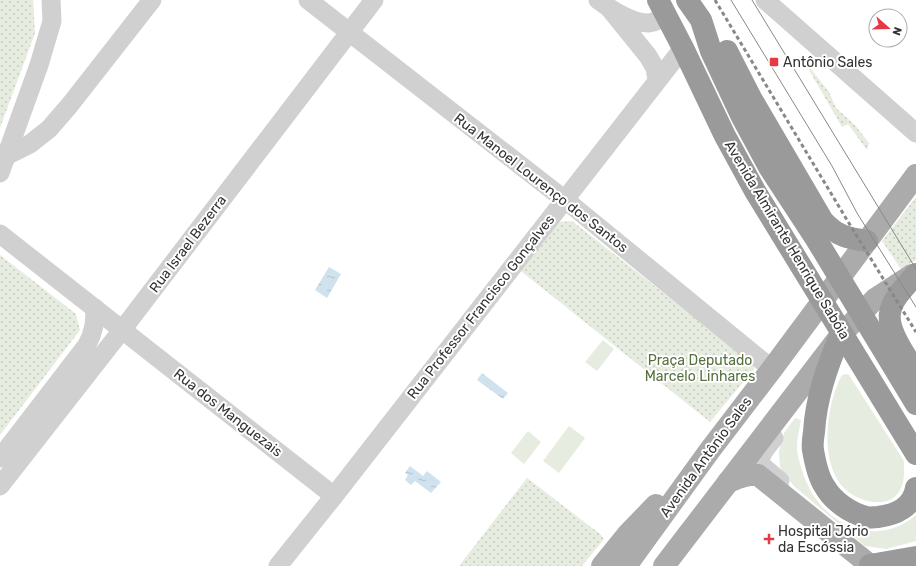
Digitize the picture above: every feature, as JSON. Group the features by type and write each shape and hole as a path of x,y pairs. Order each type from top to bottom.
{"highway":[{"name":"Avenida Almirante Henrique Sabóia","path":"687,0 701,20 711,51 742,117 769,167 816,239 916,404"},
{"name":"Avenida Almirante Henrique Sabóia","path":"662,8 687,56 725,136 755,191 911,445"},
{"path":"701,20 723,43 751,98 823,221 841,236 866,241"},
{"path":"916,273 897,297 890,313 891,325 896,338 916,373"},
{"path":"840,336 821,388 815,419 812,448 816,468 824,487 837,501 850,510 867,517 894,514 900,511 909,503 915,493 916,488"},
{"path":"870,566 916,557"}],"main road":[{"name":"Avenida Antônio Sales","path":"626,566 710,450 916,176"},
{"path":"664,566 840,336 875,299 916,273"},
{"path":"602,566 628,534 710,450"},
{"path":"728,482 751,474 758,475 870,566"}],"street":[{"path":"3,164 39,65 52,21 50,0"},
{"path":"3,164 49,129 69,106 152,0"},
{"name":"Rua Manoel Lourenço dos Santos","path":"308,0 564,200 772,369"},
{"name":"Rua Israel Bezerra","path":"0,486 122,330 374,0"},
{"path":"765,0 916,133"},
{"path":"604,5 640,22 649,23 662,8"},
{"path":"604,5 648,56 655,68 657,80"},
{"name":"Rua Professor Francisco Gonçalves","path":"278,566 657,80 687,56"},
{"name":"Rua dos Manguezais","path":"0,234 334,496"},
{"path":"0,458 88,344 93,334 96,322 95,308"},
{"path":"916,510 904,519 893,524 882,527 871,527 860,525 845,519 833,510 822,498 814,484 805,451 806,416 810,391 762,454 760,459 762,466 876,559 916,546"}],"green space":[{"path":"0,0 33,0 35,33 0,128"},
{"path":"807,64 829,92 836,108 855,125 869,143 867,150 848,124 842,127"},
{"path":"916,197 916,260 901,269 882,241"},
{"name":"Praça Deputado Marcelo Linhares","path":"572,221 754,364 754,369 710,422 521,271 559,222"},
{"path":"0,255 76,314 80,330 0,435"},
{"path":"603,340 614,349 597,371 585,362"},
{"path":"847,374 904,461 904,478 901,488 897,495 883,502 867,501 852,495 837,479 831,466 828,450 829,418 836,387 842,375"},
{"path":"795,418 801,420 797,447 801,466 812,493 822,506 833,517 846,525 860,530 888,530 902,524 916,515 916,541 886,549 865,546 794,486 780,467 779,451 784,433"},
{"path":"569,426 585,438 559,473 543,461"},
{"path":"528,431 541,442 524,464 511,453"},
{"path":"527,478 600,534 604,539 582,566 459,566"}],"water":[{"path":"329,267 341,274 327,298 315,290"},
{"path":"482,373 508,393 503,399 477,380"},
{"path":"410,466 423,476 427,471 441,482 431,493 415,481 411,485 405,480 408,475 405,473"}],"tram line":[{"path":"731,0 832,166 857,213 916,307"},
{"path":"752,0 916,269"}],"railway":[{"path":"715,0 916,332"}],"place":[{"name":"Antônio Sales","path":"774,62"},
{"name":"Hospital Jório da Escóssia","path":"769,539"}]}
